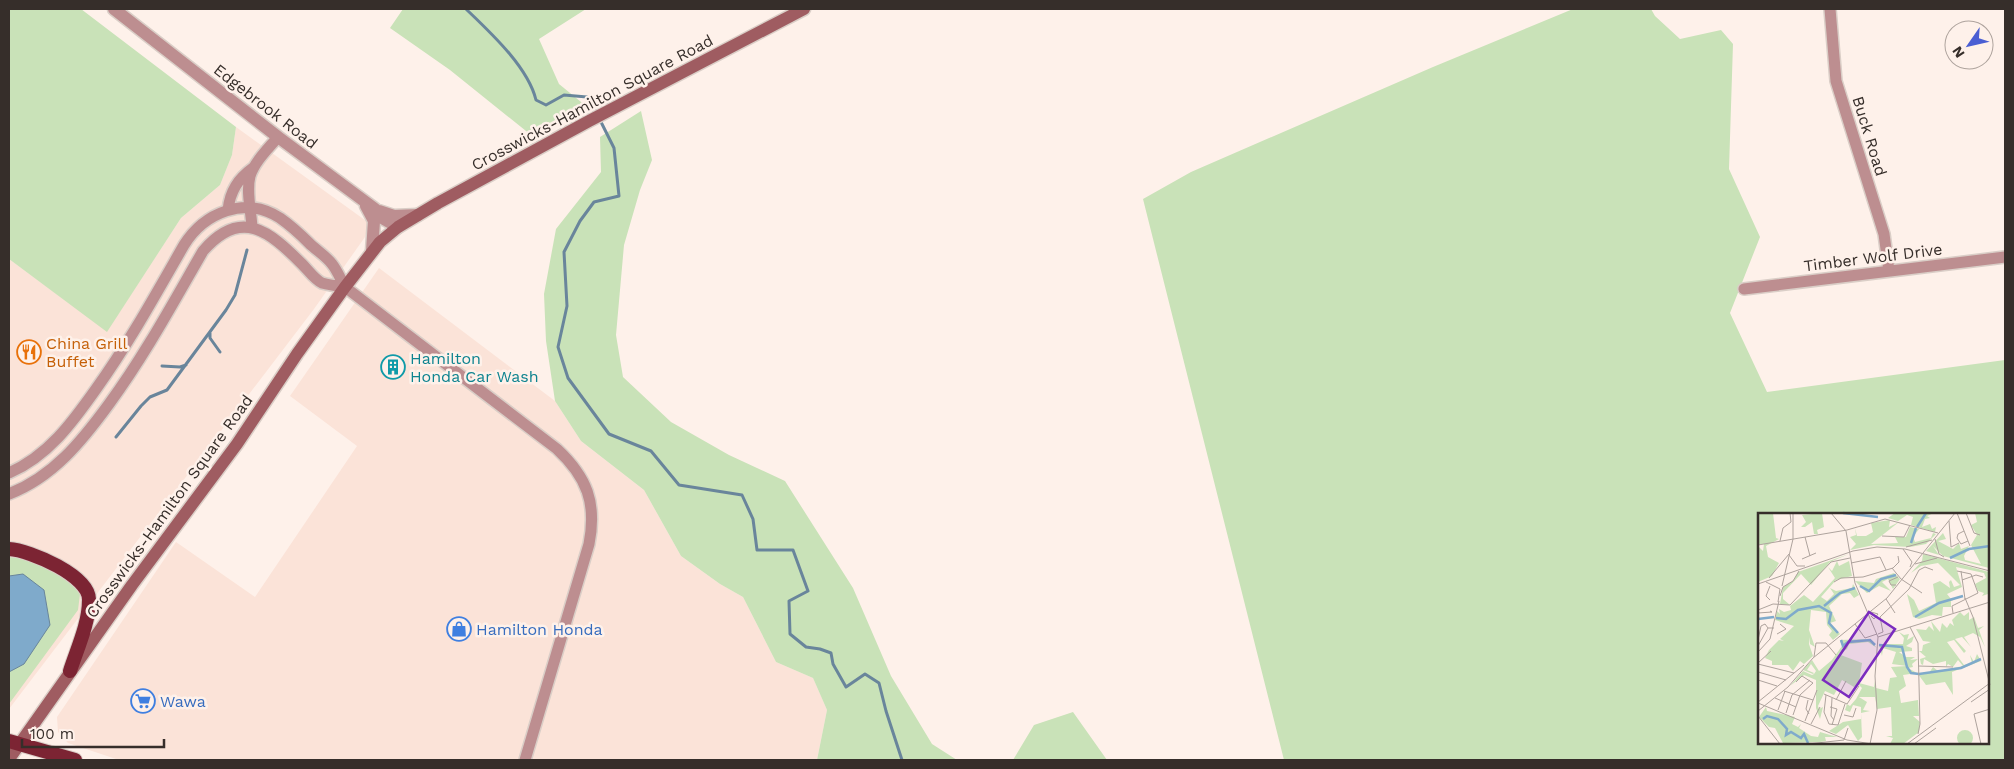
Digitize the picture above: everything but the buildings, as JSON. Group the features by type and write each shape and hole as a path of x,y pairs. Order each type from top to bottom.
{"highway":[{"path":"9,549 33,554 51,562 72,575 87,591 90,598 87,618 70,671"},
{"path":"14,742 75,760"}],"main road":[{"name":"Crosswicks-Hamilton Square Road","path":"9,759 14,742 70,671 237,444 297,354 372,251 398,227 418,215 589,121 804,9"}],"street":[{"name":"Edgebrook Road","path":"114,9 278,137 375,209 384,219 398,227"},
{"name":"Buck Road","path":"1830,9 1836,80 1884,234 1890,271"},
{"path":"228,210 234,187 254,167 278,137"},
{"path":"252,227 249,186 254,167"},
{"path":"358,197 369,209 374,221 372,251"},
{"path":"9,472 40,455 58,438 78,414 126,346 192,232 214,214 228,210 251,208 278,217 292,227 332,264 344,288"},
{"path":"375,209 394,216 418,215"},
{"path":"9,494 21,490 49,472 67,457 94,425 142,357 203,251 212,241 223,232 252,227 282,244 320,282 344,288 557,449 573,464 584,483 592,506 592,527 589,544 525,760"},
{"name":"Timber Wolf Drive","path":"1744,289 2005,257"}],"shaded area":[{"path":"236,127 369,223 365,237 314,309 9,709 9,259 107,331 181,218 220,185 232,155"},
{"path":"379,268 555,401 581,441 644,490 681,556 720,584 743,597 776,662 813,678 827,710 817,760 119,760 68,743 58,732 57,717 176,542 255,597 357,446 290,396"}],"green space":[{"path":"9,9 81,9 236,127 232,155 220,185 181,218 107,332 9,259"},
{"path":"403,9 586,9 539,39 559,84 586,106 531,135 450,70 390,28"},
{"path":"1573,9 1651,9 1655,16 1680,39 1721,30 1733,44 1729,169 1760,237 1730,313 1767,392 2005,360 2005,760 1284,760 1143,199 1191,172 1433,67"},
{"path":"641,111 652,160 640,190 624,245 616,335 623,377 671,422 729,455 785,481 853,588 891,676 932,744 957,760 817,760 827,710 813,678 776,662 743,597 720,584 681,556 644,490 581,441 555,401 546,341 544,294 556,229 601,172 600,137"},
{"path":"9,557 34,560 68,579 80,594 78,610 9,704"},
{"path":"1073,712 1107,760 1013,760 1034,725"}],"water":[{"path":"23,574 44,590 50,625 24,664 9,672 9,576"}],"waterway":[{"path":"466,9 497,39 517,63 532,88 536,100 546,105 564,95 587,97 596,113"},
{"path":"599,118 614,148 619,196 594,202 580,221 564,252 567,306 558,347 568,378 609,434 651,451 679,485 742,495 753,519 757,550 793,550 808,591 789,601 790,634 806,647 831,653 833,664 846,687 865,674 879,683 902,760"},
{"path":"116,437 150,397 167,390 226,310 235,295 247,250"},
{"path":"210,333 210,338 220,352"},
{"path":"162,366 180,367 186,365"}],"place":[{"name":"China Grill Buffet","path":"29,352"},
{"name":"Hamilton Honda Car Wash","path":"393,367"},
{"name":"Hamilton Honda","path":"459,629"},
{"name":"Wawa","path":"143,701"}]}
